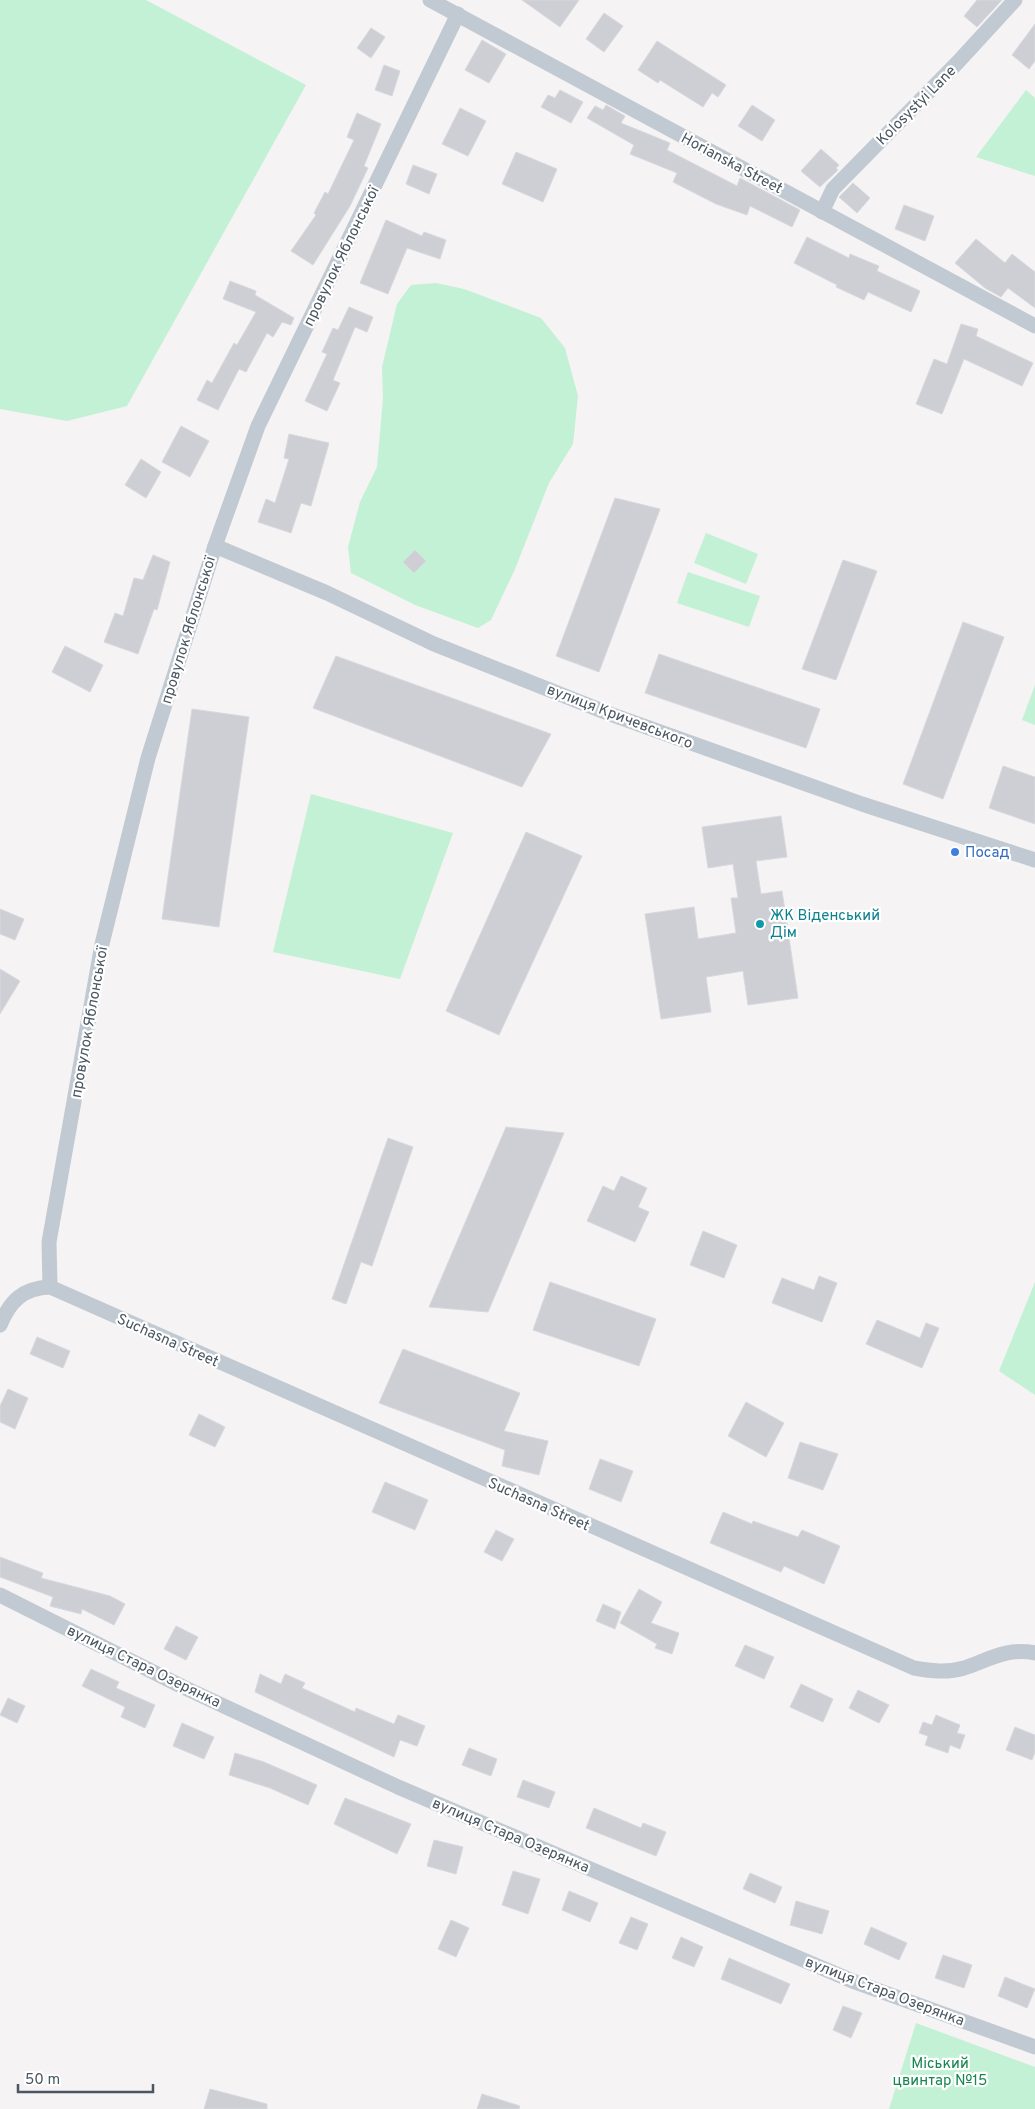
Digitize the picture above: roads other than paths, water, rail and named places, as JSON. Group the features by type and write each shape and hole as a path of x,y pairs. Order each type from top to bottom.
{"street":[{"name":"Horianska Street","path":"430,0 1035,326"},
{"name":"Kolosystyi Lane","path":"822,212 833,189 958,62 1015,0"},
{"name":"провулок Яблонської","path":"50,1286 49,1242 102,944 148,758 215,546 258,426 458,14"},
{"name":"вулиця Кричевського","path":"215,546 327,593 434,644 604,712 862,804 1035,860"},
{"path":"0,1325 10,1306 18,1296 28,1290 50,1286"},
{"name":"Suchasna Street","path":"50,1286 914,1668 938,1672 963,1668 1007,1652 1035,1653"},
{"name":"вулиця Стара Озерянка","path":"0,1595 183,1686 398,1787 855,1982 1035,2048"}],"place":[{"name":"Посад","path":"955,852"},
{"name":"ЖК Віденський Дім","path":"760,924"}],"park label":[{"name":"Міський цвинтар №15","path":"940,2072"}]}
